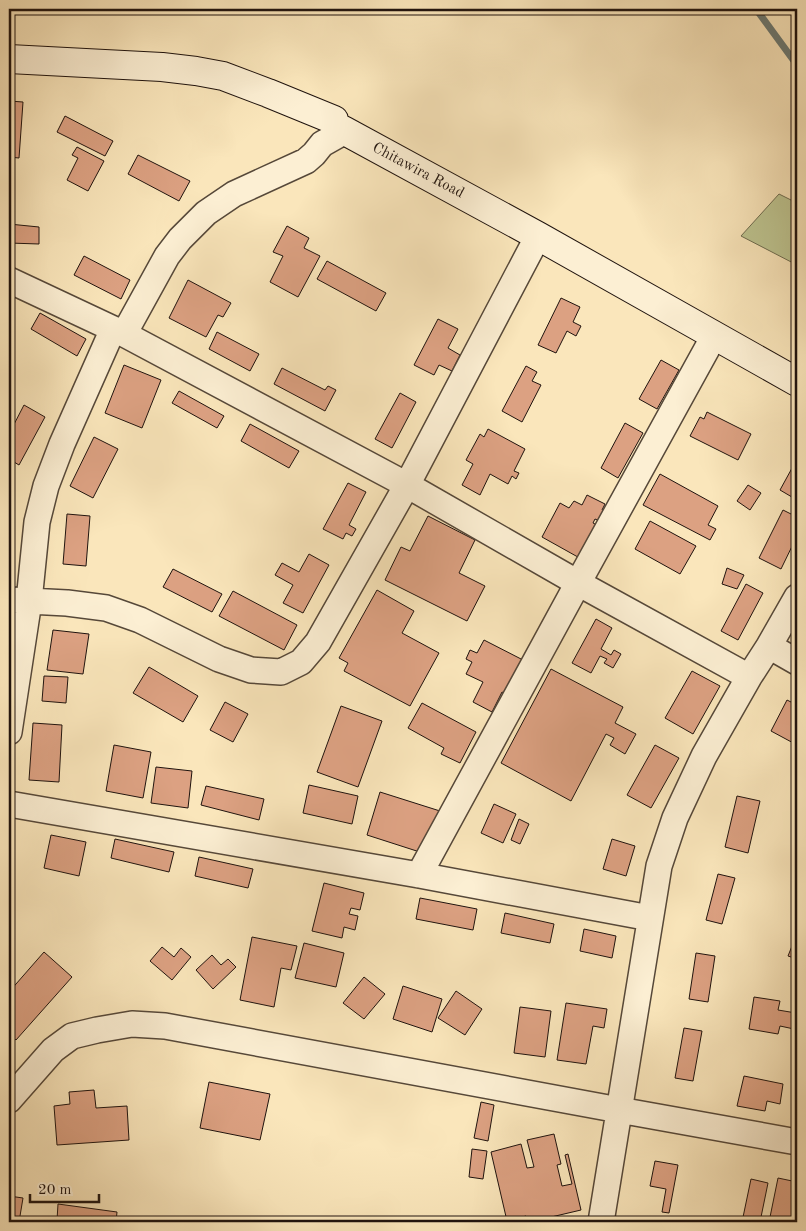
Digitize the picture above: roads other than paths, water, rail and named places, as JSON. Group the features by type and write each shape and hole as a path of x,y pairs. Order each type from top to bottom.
{"street":[{"name":"Chitawira Road","path":"9,58 162,67 223,76 334,120 336,126 538,236 797,382"},
{"path":"9,732 19,600 46,486 62,444 118,332 180,239 206,213 234,194 306,161 322,144 345,131"},
{"path":"19,600 106,608 140,620 219,659 251,670 282,672 301,662 318,642 407,485 538,236"},
{"path":"9,280 118,332 407,485 578,583 749,677"},
{"path":"419,875 714,336"},
{"path":"601,1222 659,866 675,818 704,756 797,597"},
{"path":"769,646 797,662"},
{"path":"9,804 419,875 650,918"},
{"path":"9,1100 53,1050 72,1036 132,1024 165,1026 619,1110 796,1136"}],"waterway":[{"path":"756,9 797,65"}]}
